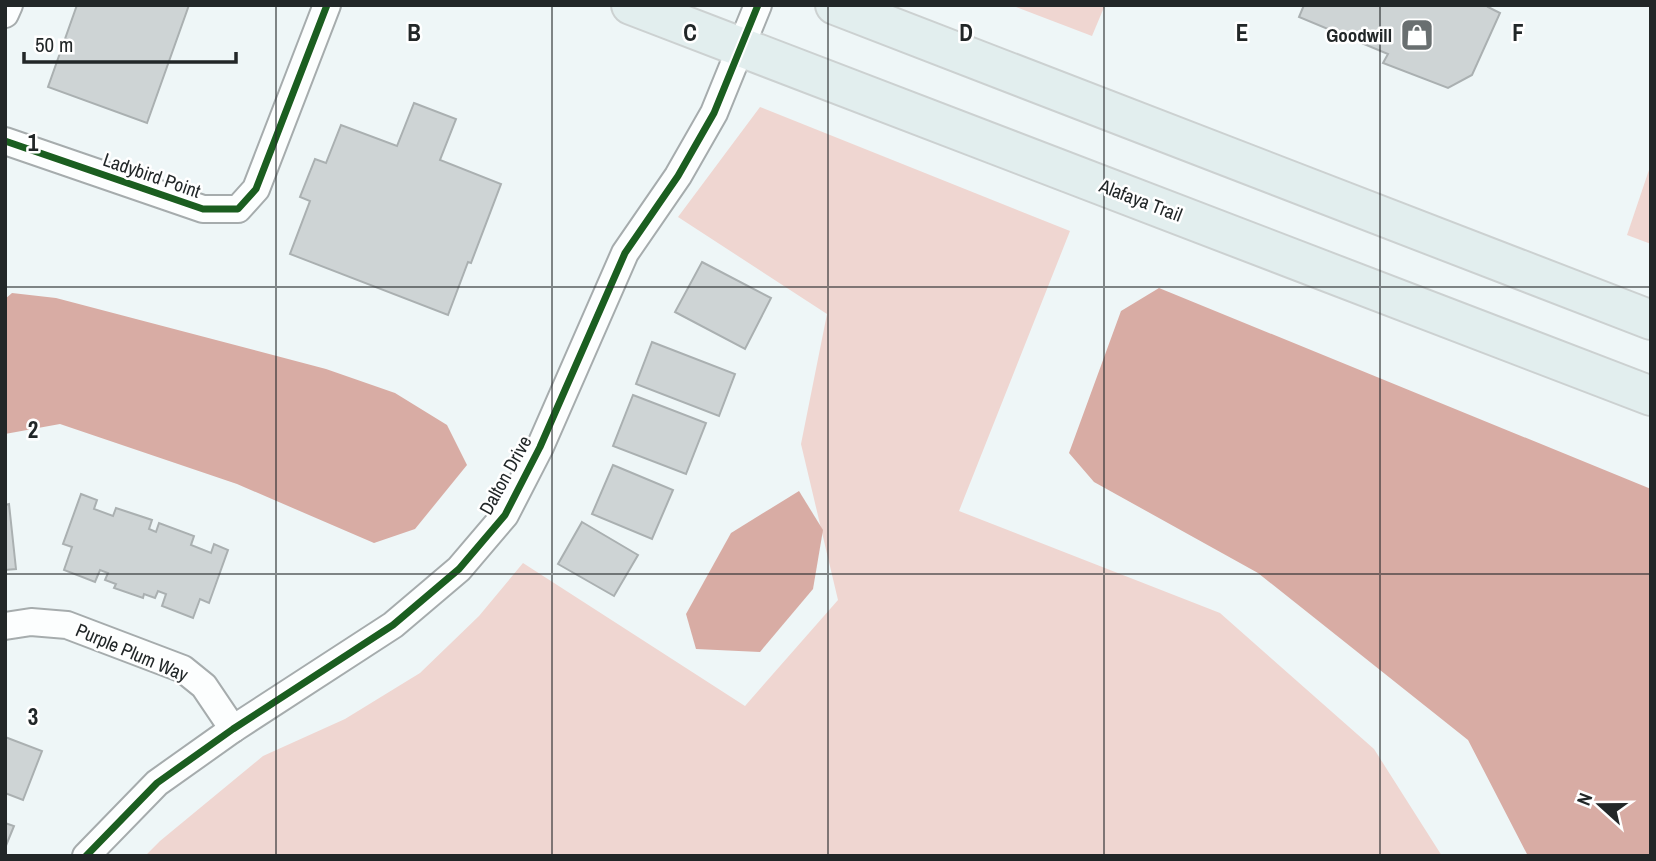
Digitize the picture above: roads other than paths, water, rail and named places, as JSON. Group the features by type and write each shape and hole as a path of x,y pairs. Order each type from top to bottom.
{"main road":[{"name":"Alafaya Trail","path":"631,5 1651,396"},
{"path":"835,5 1651,320"}],"street":[{"path":"5,15 9,5"},
{"name":"Ladybird Point","path":"5,141 203,209 238,209 256,189 327,5"},
{"name":"Dalton Drive","path":"86,856 157,783 233,729 393,625 458,569 505,515 540,447 625,253 678,176 714,113 758,5"},
{"name":"Purple Plum Way","path":"5,626 31,622 66,625 183,669 204,686 233,729"}],"place":[{"name":"Goodwill","path":"1417,35"}]}
